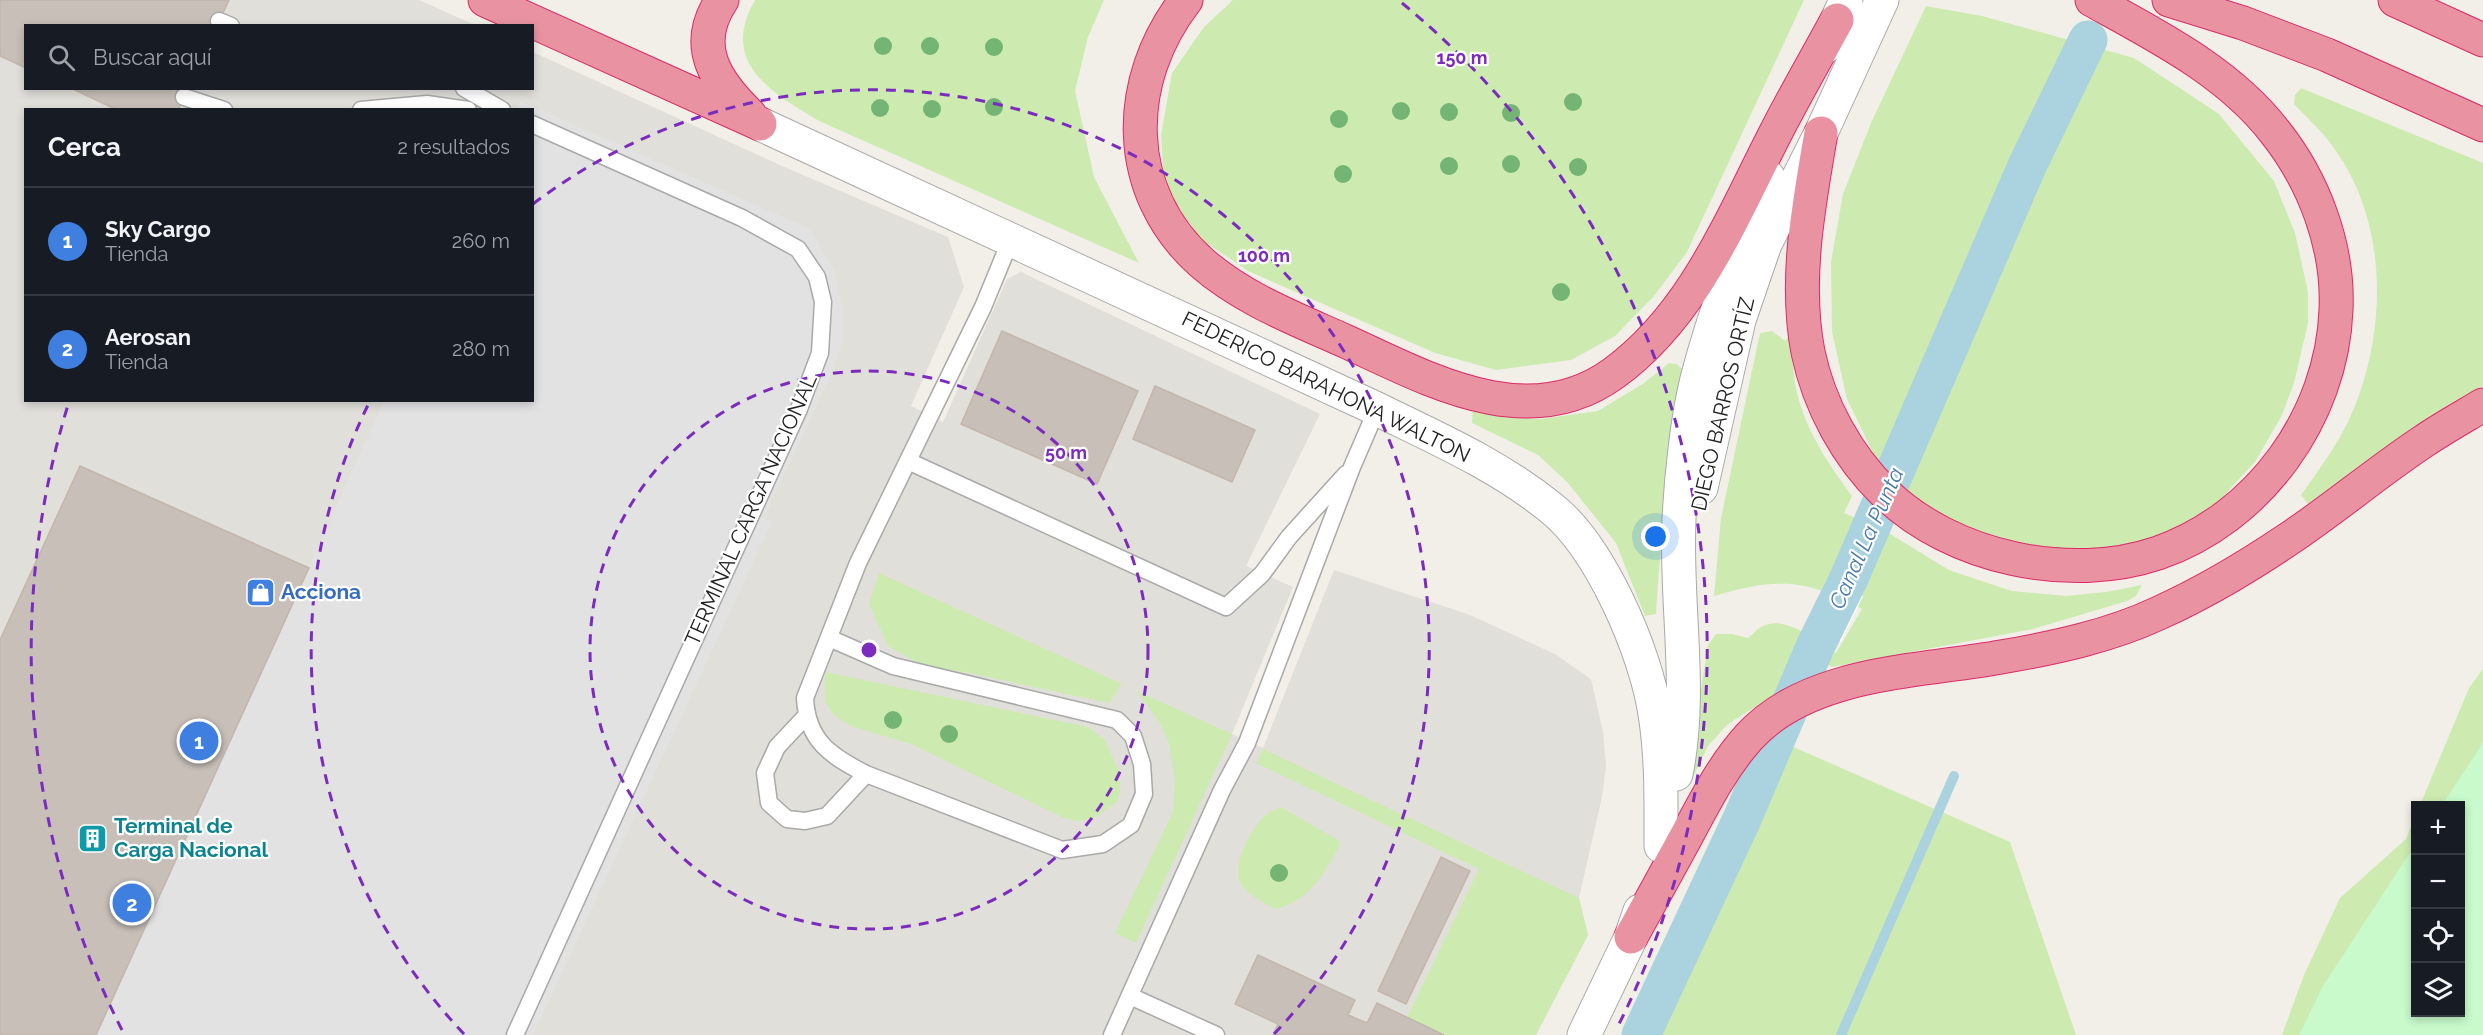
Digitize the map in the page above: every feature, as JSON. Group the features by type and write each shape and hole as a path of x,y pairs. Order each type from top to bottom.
{"highway":[{"path":"485,0 760,124"},
{"path":"722,0 713,13 708,33 708,50 712,67 722,84 760,124"},
{"path":"1186,0 1172,19 1155,52 1145,82 1139,119 1141,153 1148,183 1164,218 1182,243 1203,264 1260,303 1409,370 1478,396 1514,402 1547,399 1596,384 1638,353 1677,312 1710,262 1775,134 1842,10"},
{"path":"1821,133 1812,183 1803,276 1807,339 1816,381 1827,411 1863,469 1886,495 1945,534 1980,550 2017,560 2052,565 2088,566 2123,562 2157,554 2188,540 2216,524 2266,481 2307,422 2322,386 2332,348 2336,318 2334,271 2315,198 2298,164 2275,131 2254,108 2216,75 2143,28 2092,0"},
{"path":"2169,0 2327,55 2483,125"},
{"path":"2395,0 2483,40"},
{"path":"1631,937 1712,788 1734,756 1751,735 1791,705 1819,693 1871,678 2000,658 2055,646 2104,634 2158,614 2214,585 2288,540 2424,441 2483,405"}],"street":[{"name":"DIEGO BARROS ORTÍZ","path":"1682,620 1703,479 1739,320 1765,244 1821,133 1882,0"},
{"name":"DIEGO BARROS ORTÍZ","path":"1584,1035 1631,937 1661,846 1677,767 1683,694 1679,520 1685,454 1697,381 1734,262 1790,124 1842,10"},
{"name":"FEDERICO BARAHONA WALTON","path":"760,124 1377,409 1459,449 1552,508 1581,538 1606,576 1638,653 1655,713 1660,758 1661,846"}],"lane":[{"path":"467,90 498,108"},
{"path":"184,97 218,108"},
{"path":"382,108 427,104 454,108"},
{"name":"TERMINAL CARGA NACIONAL","path":"515,1035 799,409 820,353 823,328 823,302 818,277 798,249 742,218 534,125"},
{"path":"830,638 893,666 1118,720 1133,736 1142,764 1144,794 1131,825 1102,844 1062,850 866,774 838,759 818,741 806,717 805,698 858,563 983,307 1011,239"},
{"path":"1112,1035 1222,790 1248,743 1352,467 1377,409"},
{"path":"908,461 1226,607 1262,574 1289,537 1352,467"},
{"path":"806,717 777,747 765,773 769,803 787,819 804,821 827,816 866,774"},
{"path":"1130,996 1216,1035"}],"shaded area":[{"path":"0,0 419,0 473,24 24,24 24,90 534,90 534,52 780,165 948,237 964,287 911,406 943,422 1007,279 1021,272 1320,414 1246,566 1293,587 1232,734 1263,748 1334,570 1470,615 1555,654 1591,679 1603,732 1606,766 1602,797 1579,898 1588,935 1536,1035 0,1035"},
{"path":"520,101 810,229 835,271 843,309 843,340 834,368 764,518 772,522 533,1035 96,1035 384,402 534,402 534,108 516,108"}],"green space":[{"path":"755,0 1104,0 1088,37 1075,91 1094,177 1139,263 819,121 784,99 768,87 747,58 743,41 745,22"},
{"path":"1233,0 1804,0 1687,252 1654,296 1615,336 1571,360 1496,370 1435,353 1248,271 1202,240 1172,199 1163,167 1161,135 1172,73 1204,27"},
{"path":"1926,6 1982,16 2134,58 2219,114 2274,181 2295,233 2308,292 2308,323 2294,383 2282,415 2255,462 2218,502 2176,529 2125,547 2075,556 1969,533 1914,501 1875,457 1847,399 1832,332 1831,262 1843,194 1871,123"},
{"path":"2301,88 2483,163 2483,386 2451,403 2308,504 2301,495 2343,432 2361,390 2376,320 2377,284 2374,249 2366,214 2354,181 2332,145 2294,104 2295,95"},
{"path":"1772,331 1785,341 1790,335 1795,383 1803,414 1825,456 1852,496 1844,513 1887,532 1949,570 2012,591 2066,596 2142,585 2136,596 2127,601 2033,629 1832,667 1805,654 1782,690 1728,724 1708,746 1691,781 1697,715 1708,645 1716,634 1732,634 1748,638 1763,626 1782,624 1801,631 1836,653 1862,609 1823,591 1789,584 1755,586 1714,596 1721,518 1760,333"},
{"path":"1669,363 1677,364 1683,370 1664,522 1656,614 1645,616 1616,543 1567,482 1538,455 1472,423 1473,408 1504,417 1540,419 1598,411 1644,383"},
{"path":"879,573 1122,684 1109,703 959,671 938,669 916,662 888,646 869,604"},
{"path":"2483,669 2483,1035 2282,1035 2304,975 2340,898 2406,839 2411,826 2411,1017 2465,1017 2465,801 2422,801 2469,688"},
{"path":"825,672 1088,727 1105,740 1119,772 1120,792 1117,802 1092,819 1077,821 1064,818 913,745 851,726 835,716 825,702"},
{"path":"1137,691 1232,734 1136,943 1115,933 1173,812 1175,781 1169,743 1160,723"},
{"path":"2483,743 2483,1035 2299,1035 2323,986 2411,851 2411,1017 2465,1017 2465,801 2445,801"},
{"path":"1789,745 2010,842 2076,1035 1658,1035"},
{"path":"1263,749 1579,898 1588,935 1536,1035 1444,1035 1407,1017 1479,869 1256,763"},
{"path":"1281,807 1338,840 1340,845 1322,875 1307,893 1298,900 1276,909 1249,893 1241,884 1238,872 1242,854 1256,826 1268,813"}],"pier":[{"path":"1826,581 1863,596 1841,642 1805,625"}],"building":[{"path":"0,0 229,0 218,24 24,24 24,67 0,56"},
{"path":"75,90 187,90 179,108 113,108"},
{"path":"1002,331 1138,391 1097,484 961,424"},
{"path":"1155,386 1255,430 1232,482 1133,439"},
{"name":"Terminal de Carga Nacional","path":"80,466 309,568 96,1035 0,1035 0,640"},
{"path":"1441,857 1470,871 1406,1004 1378,991"},
{"path":"1258,955 1355,1000 1348,1015 1367,1023 1377,1003 1444,1035 1273,1035 1278,1024 1235,1004"}],"waterway":[{"name":"Canal La Punta","path":"1641,1035 1742,819 1815,647 1849,578 2027,166 2088,40"},
{"path":"1841,1035 1954,776"}],"place":[{"name":"Acciona","path":"260,592"},
{"name":"Sky Cargo","path":"199,741"},
{"name":"Terminal de Carga Nacional","path":"93,838"},
{"name":"Aerosan","path":"132,903"}]}
